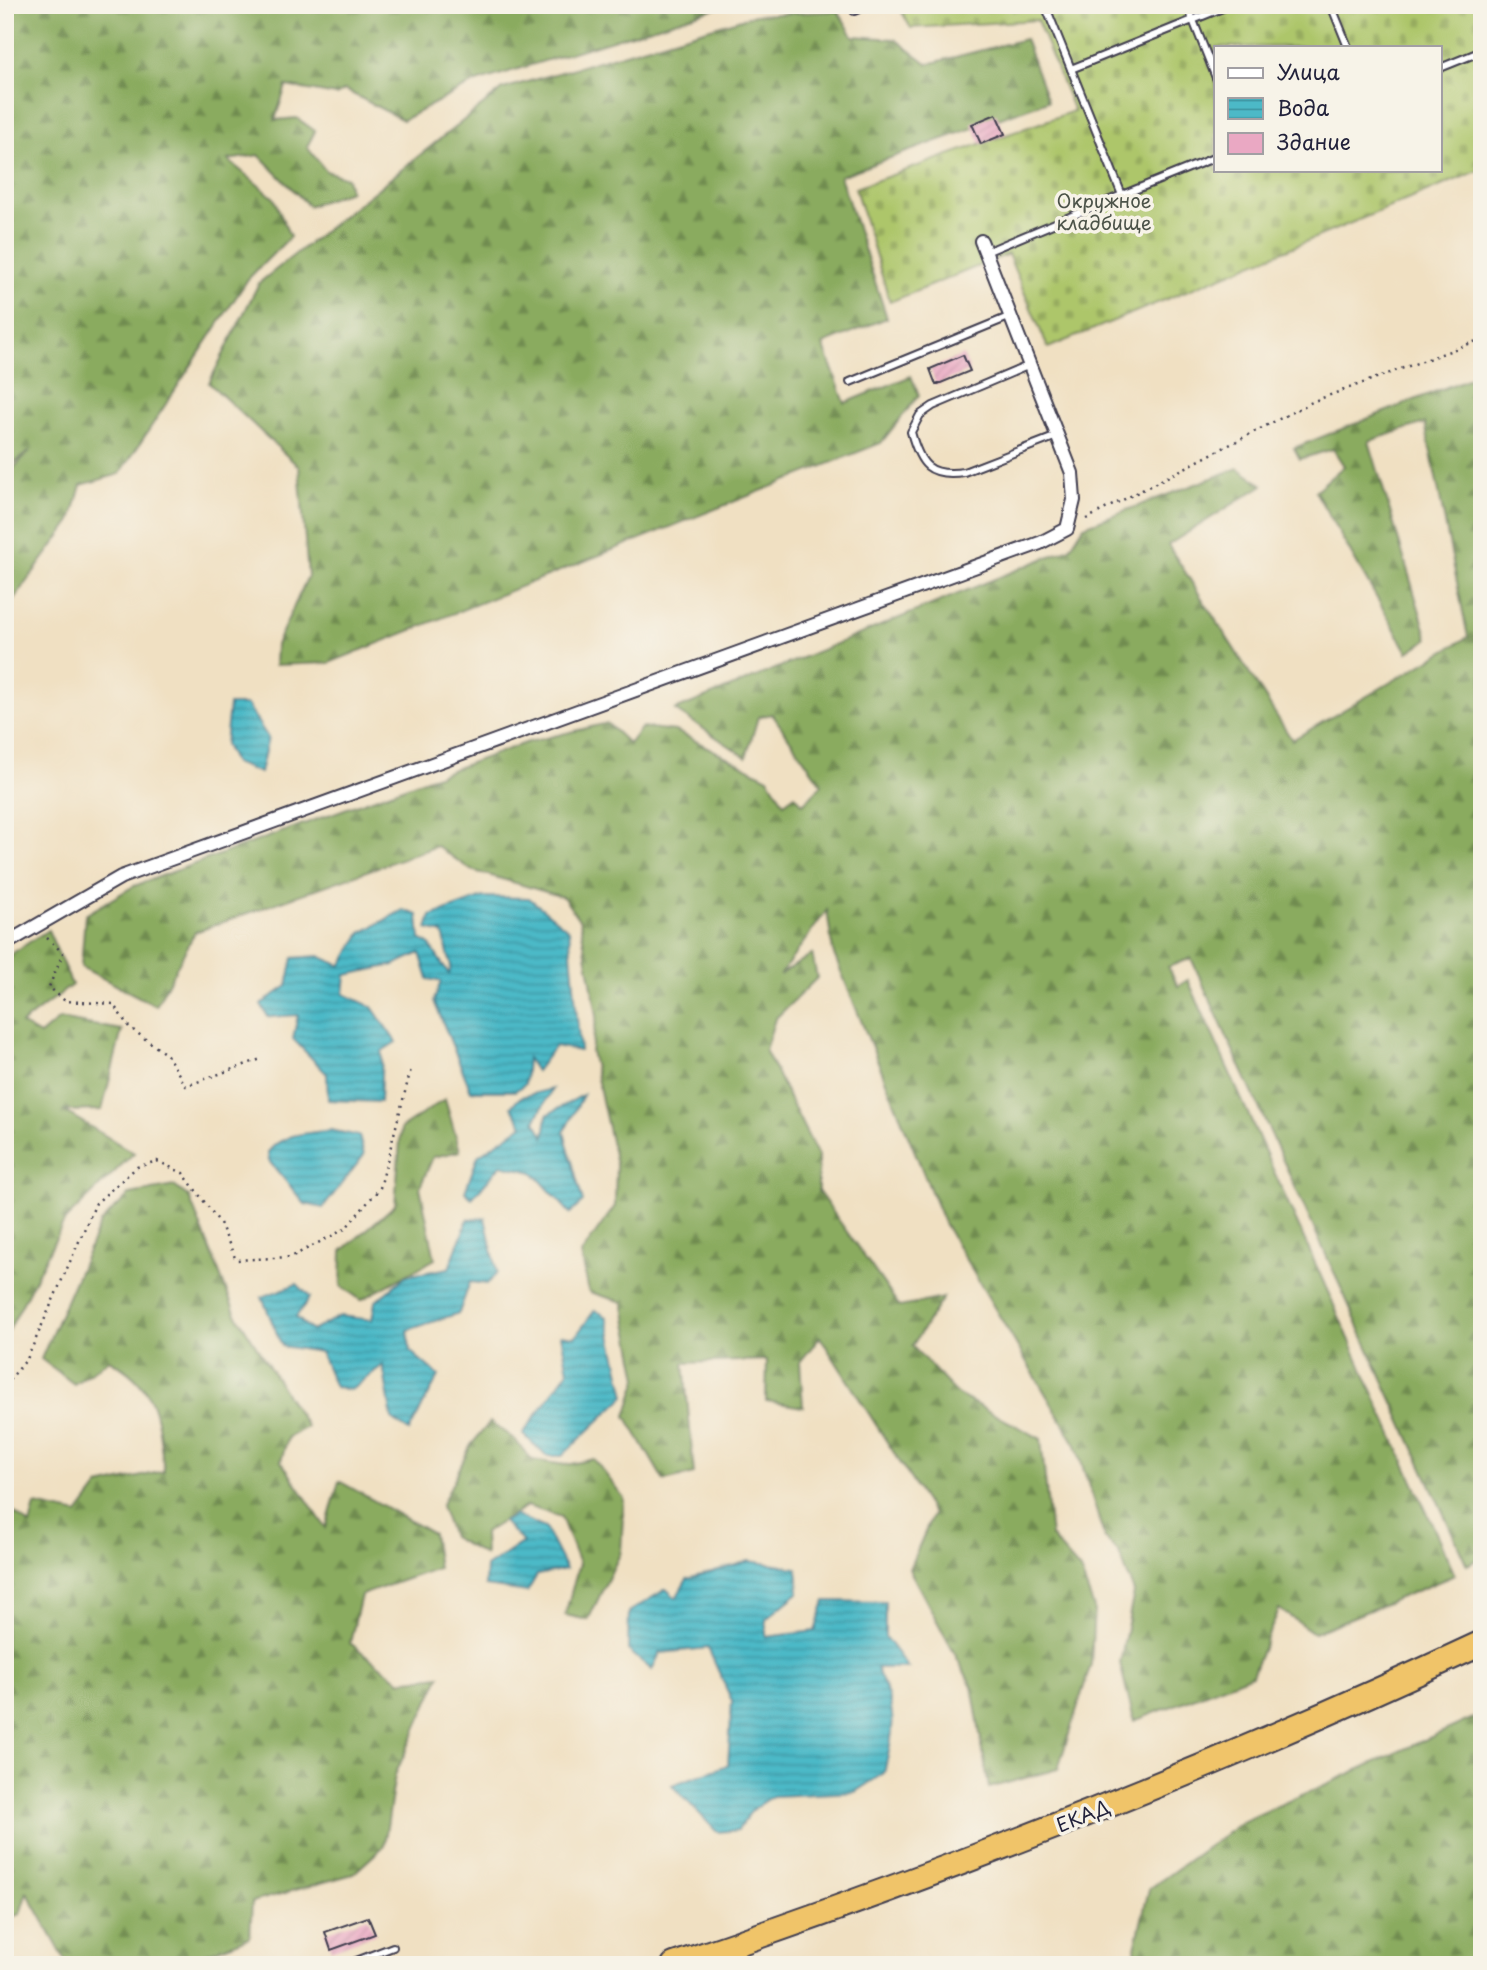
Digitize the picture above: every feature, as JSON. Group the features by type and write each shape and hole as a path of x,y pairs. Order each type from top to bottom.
{"highway":[{"name":"ЕКАД","path":"674,1965 1072,1822 1371,1695 1482,1643"}],"street":[{"path":"5,944 121,877 1040,543 1067,529 1074,500 1072,473 983,247"}],"lane":[{"path":"853,11 869,5"},
{"path":"1045,5 1122,195"},
{"path":"1187,5 1214,73"},
{"path":"1071,69 1230,5"},
{"path":"1331,5 1348,46"},
{"path":"1473,5 1482,28"},
{"path":"1442,67 1482,51"},
{"path":"983,247 1214,158"},
{"path":"850,382 1011,316"},
{"path":"1030,365 933,406 920,415 911,432 916,453 931,471 948,474 964,472 1057,436"},
{"path":"346,1965 394,1947"}],"path":[{"path":"1067,529 1314,401 1482,339"},
{"path":"34,926 63,953 49,987 65,1001 113,1004 129,1027 167,1055 186,1086 261,1059"},
{"path":"5,1385 27,1359 96,1203 137,1167 157,1161 183,1173 220,1223 236,1260 291,1257 345,1229 380,1188 411,1069"}],"green space":[{"path":"5,5 726,5 473,83 403,120 345,90 336,95 286,86 275,120 297,118 315,131 307,147 326,171 347,178 350,191 309,206 259,155 228,160 274,198 290,237 248,279 120,474 81,485 71,521 5,611 5,477 30,451 5,470"},
{"name":"Окружное кладбище","path":"898,5 1482,5 1482,169 1048,348 1008,254 890,302 855,188 1074,111 1037,20 911,28"},
{"path":"838,11 853,36 895,39 928,64 1025,39 1048,101 840,176 887,318 823,344 845,403 911,376 919,395 881,443 329,663 275,665 276,645 308,576 299,467 209,383 259,283 503,89 755,15"},
{"path":"1482,373 1482,1557 1467,1565 1191,958 1168,967 1178,986 1188,980 1455,1575 1314,1633 1279,1609 1252,1675 1134,1721 1120,1663 1134,1592 1119,1553 1105,1539 1076,1445 944,1223 833,952 827,910 780,975 812,954 817,978 775,1019 765,1050 818,1156 818,1191 900,1307 943,1298 912,1346 958,1395 1041,1439 1051,1537 1080,1570 1094,1608 1091,1664 1058,1769 989,1788 972,1686 909,1569 933,1514 820,1337 800,1362 803,1407 766,1401 767,1360 684,1363 694,1474 664,1481 626,1416 638,1378 623,1302 589,1292 581,1254 615,1206 616,1164 591,1051 597,1015 580,921 563,897 471,870 437,846 195,932 156,1006 81,967 85,915 134,886 525,743 607,723 629,744 642,727 676,731 768,778 784,803 795,795 803,804 822,785 772,714 758,717 746,757 675,710 1070,548 1084,526 1238,468 1263,485 1168,545 1292,740 1468,637 1425,423 1369,441 1428,639 1408,652 1315,491 1344,466 1333,449 1300,459 1294,448"},
{"path":"48,930 72,985 21,1024 40,1035 59,1019 122,1030 102,1110 64,1111 134,1153 65,1220 5,1338 5,958"},
{"path":"445,1099 460,1151 433,1157 420,1187 435,1259 361,1300 341,1286 342,1251 395,1205 401,1128"},
{"path":"174,1186 189,1197 235,1312 307,1427 288,1437 281,1461 326,1528 339,1481 433,1534 438,1568 361,1595 350,1643 400,1681 440,1676 395,1775 384,1846 353,1874 252,1902 250,1937 177,1965 68,1965 27,1892 20,1914 5,1919 5,1505 30,1525 35,1505 78,1514 99,1486 164,1471 153,1406 138,1381 126,1370 109,1360 74,1384 41,1359 100,1223 130,1194"},
{"path":"490,1422 514,1439 532,1460 566,1465 594,1459 624,1498 621,1552 588,1620 565,1615 579,1564 561,1517 527,1506 484,1533 485,1555 452,1537 441,1506 471,1445"},
{"path":"1482,1714 1482,1965 1138,1965 1135,1948 1149,1889 1242,1822"}],"water":[{"path":"229,705 247,705 268,738 260,773 234,763 225,745"},
{"path":"483,897 529,898 569,930 580,1051 555,1046 536,1071 527,1058 525,1084 515,1091 471,1091 434,1001 441,981 428,979 420,953 394,965 346,975 344,994 372,1007 396,1042 382,1051 380,1102 328,1100 327,1074 293,1039 298,1015 268,1017 261,1004 287,986 293,958 319,956 341,966 361,933 403,910 418,915 420,939 429,944 449,974 451,966 443,933 427,929 431,916"},
{"path":"552,1089 535,1121 544,1137 547,1115 583,1095 564,1132 583,1202 570,1213 533,1172 501,1165 472,1198 465,1192 478,1156 523,1125 511,1106 521,1097"},
{"path":"331,1130 359,1136 364,1155 323,1208 305,1204 269,1161 268,1152 288,1137"},
{"path":"485,1218 497,1272 488,1284 470,1282 459,1313 408,1330 410,1351 439,1376 409,1431 392,1419 383,1365 351,1390 335,1387 320,1352 282,1346 262,1297 297,1284 310,1297 296,1317 312,1331 340,1316 372,1320 375,1302 406,1276 449,1268 468,1219"},
{"path":"595,1310 607,1317 625,1396 562,1456 546,1456 523,1434 568,1371 561,1335 575,1337"},
{"path":"515,1515 545,1528 566,1569 537,1575 527,1592 485,1586 486,1567 523,1542 503,1522"},
{"path":"749,1561 797,1568 799,1592 766,1619 766,1637 815,1631 825,1601 885,1602 885,1637 908,1668 876,1668 888,1696 892,1719 884,1773 855,1792 773,1796 752,1810 738,1830 717,1832 672,1785 728,1765 732,1701 708,1648 660,1653 652,1670 628,1650 629,1612 666,1589 676,1598 687,1579"}],"building":[{"path":"996,114 1005,134 981,144 972,124"},
{"path":"963,355 970,371 936,385 930,369"},
{"path":"368,1917 375,1934 331,1950 325,1932"}]}
